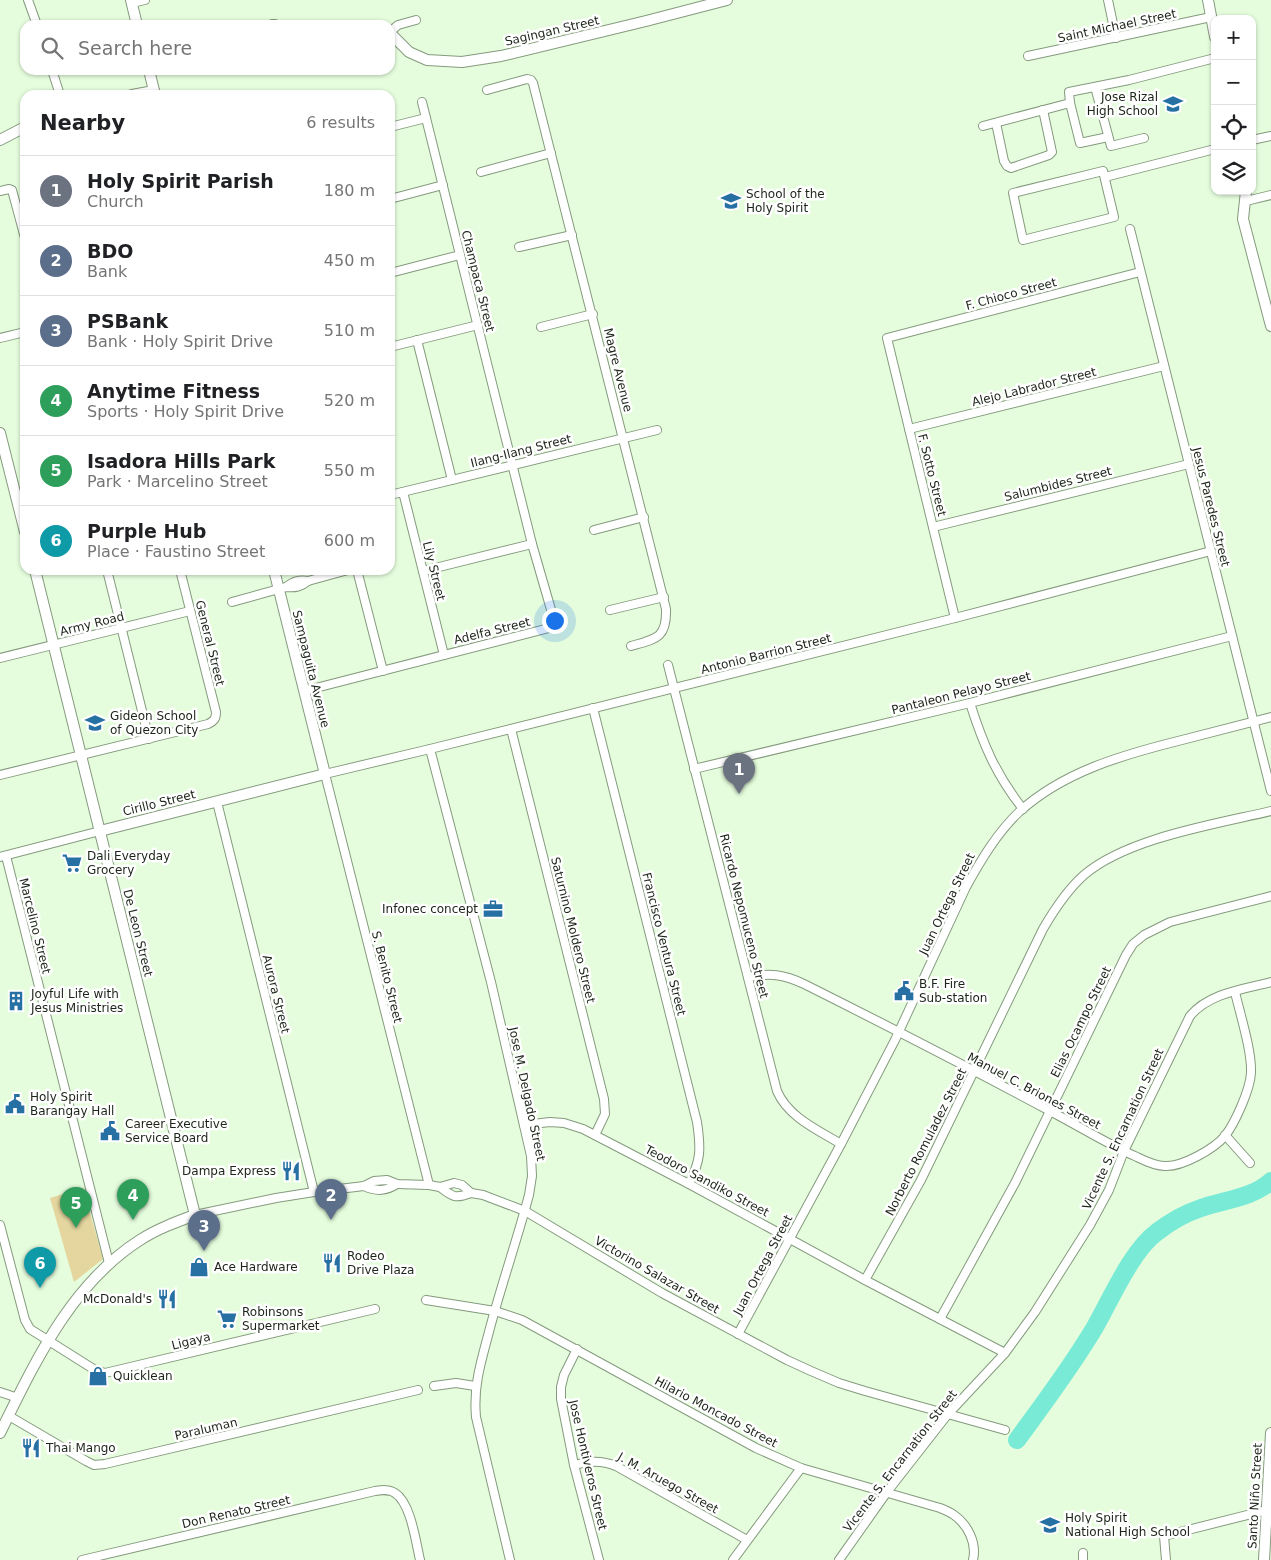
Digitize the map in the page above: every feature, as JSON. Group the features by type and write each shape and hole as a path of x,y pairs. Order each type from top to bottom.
{"main road":[{"name":"Sagingan Street","path":"395,37 409,52 427,60 462,62 511,53 646,21 709,2 727,0"},
{"path":"1208,0 1211,17"},
{"path":"131,2 136,20"},
{"path":"150,75 154,90"},
{"path":"0,140 20,130"},
{"path":"1246,196 1243,219 1271,326"},
{"path":"0,433 20,512"},
{"name":"De Leon Street","path":"36,575 195,1215"},
{"name":"Sampaguita Avenue","path":"276,575 282,588 304,691 325,774"},
{"name":"Cirillo Street","path":"100,831 325,774"},
{"path":"0,1433 48,1342 80,1294 109,1263 140,1240 164,1227 195,1215"},
{"name":"Santo Niño Street","path":"1264,1560 1269,1509 1271,1433"}],"street":[{"path":"28,0 34,20"},
{"path":"131,2 144,0"},
{"path":"1108,0 1116,38"},
{"name":"Saint Michael Street","path":"1028,56 1211,17"},
{"path":"395,27 398,24 416,20"},
{"path":"1108,137 1080,143 1069,92 1129,80 1211,59"},
{"path":"54,75 58,90"},
{"name":"Magre Avenue","path":"486,90 527,80 531,80 534,83 664,597 666,620 664,629 654,638 631,646"},
{"path":"1095,87 1111,146 1144,138"},
{"name":"Champaca Street","path":"422,102 512,465"},
{"path":"982,126 1070,103"},
{"path":"996,123 1004,161 1011,168 1049,155 1052,152 1043,110"},
{"path":"395,126 426,118"},
{"path":"1256,139 1271,136"},
{"path":"1105,177 1211,150"},
{"path":"481,172 551,153"},
{"path":"1103,171 1105,177 1114,217 1024,240 1012,193 1103,171"},
{"path":"395,198 442,185"},
{"path":"0,191 12,190 20,220"},
{"path":"1246,196 1271,195"},
{"name":"Jesus Paredes Street","path":"1130,230 1271,791"},
{"path":"520,247 572,234"},
{"path":"395,272 460,256"},
{"name":"F. Chioco Street","path":"888,338 1140,272"},
{"path":"541,327 593,314"},
{"path":"395,345 478,325"},
{"path":"0,338 20,333"},
{"name":"F. Sotto Street","path":"888,338 955,618"},
{"path":"417,340 452,480"},
{"name":"Alejo Labrador Street","path":"909,429 1164,366"},
{"name":"Ilang-Ilang Street","path":"395,494 657,430"},
{"name":"Salumbides Street","path":"933,527 1189,464"},
{"name":"Adelfa Street","path":"304,691 552,626 552,613 512,465"},
{"name":"Lily Street","path":"403,492 444,655"},
{"path":"594,530 644,517"},
{"path":"423,570 532,544"},
{"name":"Antonio Barrion Street","path":"325,774 955,618 1211,551"},
{"path":"0,775 149,739 108,575"},
{"name":"General Street","path":"149,739 208,724 214,721 216,712 181,575"},
{"path":"232,602 282,588 298,587 308,581 330,575"},
{"path":"358,575 383,671"},
{"path":"610,610 664,597"},
{"name":"Army Road","path":"0,658 190,611"},
{"name":"Pantaleon Pelayo Street","path":"694,769 970,703 1232,636"},
{"name":"Ricardo Nepomuceno Street","path":"668,665 777,1091 781,1101 789,1110 841,1144"},
{"path":"970,703 985,747 996,770 1008,791 1022,809"},
{"name":"Francisco Ventura Street","path":"593,708 697,1122 700,1140 699,1158 695,1172 688,1184"},
{"name":"Juan Ortega Street","path":"738,1334 841,1144 899,1032 966,887 978,865 1003,830 1022,809 1072,776 1142,750 1271,717"},
{"name":"Saturnino Moldero Street","path":"511,729 604,1099 605,1114 595,1134"},
{"name":"Jose M. Delgado Street","path":"430,749 491,982 531,1156 530,1196 495,1311 475,1386 476,1417 510,1560"},
{"name":"S. Benito Street","path":"325,774 430,1185"},
{"name":"Aurora Street","path":"217,802 314,1192"},
{"name":"Norberto Romuladez Street","path":"866,1280 921,1180 1043,929 1072,887 1085,874 1113,856 1139,845 1179,833 1271,811"},
{"name":"Cirillo Street","path":"3,857 100,831"},
{"name":"Marcelino Street","path":"3,857 109,1263"},
{"name":"Elias Ocampo Street","path":"940,1319 1015,1183 1133,944 1144,935 1170,922 1271,896"},
{"name":"Manuel C. Briones Street","path":"748,977 769,974 790,977 1051,1111 1124,1151 1166,1167 1187,1161 1216,1144 1225,1136 1241,1107 1251,1074 1249,1055 1235,992"},
{"name":"Vicente S. Encarnation Street","path":"839,1560 887,1492 948,1414 1005,1353 1035,1312 1090,1225 1109,1190 1124,1151 1190,1016 1206,1002 1271,982"},
{"name":"Teodoro Sandiko Street","path":"524,1125 538,1122 564,1122 595,1134 1005,1353"},
{"path":"1225,1136 1250,1163"},
{"name":"Victorino Salazar Street","path":"440,1187 454,1183 462,1185 470,1193 500,1201 525,1211 662,1293 787,1360 839,1383 1004,1430"},
{"name":"Victorino Salazar Street","path":"195,1215 276,1198 364,1186 374,1190 388,1190 398,1184 430,1185 440,1187 456,1197 470,1193"},
{"name":"Ligaya","path":"0,1225 25,1320 32,1331 105,1374 375,1309"},
{"name":"Hilario Moncado Street","path":"426,1300 495,1311 522,1320 756,1448 800,1468 887,1492 954,1514 966,1526 972,1538 975,1552 973,1560"},
{"name":"Jose Hontiveros Street","path":"577,1349 560,1387 562,1410 574,1465 599,1560"},
{"path":"434,1386 456,1383 475,1386"},
{"name":"Paraluman","path":"9,1416 86,1462 105,1464 418,1390"},
{"path":"0,1392 18,1398"},
{"name":"J. M. Aruego Street","path":"574,1465 598,1461 616,1466 747,1540"},
{"path":"733,1560 800,1468"},
{"name":"Don Renato Street","path":"82,1560 386,1490 395,1493 403,1500 408,1511 420,1560"},
{"path":"1166,1560 1164,1536 1269,1509"}],"shaded area":[{"path":"83,1188 103,1259 74,1282 50,1198"}],"waterway":[{"path":"1017,1440 1077,1356 1115,1289 1139,1250 1148,1240 1162,1228 1184,1215 1201,1208 1247,1195 1264,1187 1271,1181"}],"place":[{"name":"Jose Rizal High School","path":"1173,104"},
{"name":"School of the Holy Spirit","path":"731,201"},
{"name":"Gideon School of Quezon City","path":"95,723"},
{"name":"Holy Spirit Parish","path":"739,794"},
{"name":"Dali Everyday Grocery","path":"72,863"},
{"name":"Infonec concept","path":"493,909"},
{"name":"B.F. Fire Sub-station","path":"904,991"},
{"name":"Joyful Life with Jesus Ministries","path":"16,1001"},
{"name":"Holy Spirit Barangay Hall","path":"15,1104"},
{"name":"Career Executive Service Board","path":"110,1131"},
{"name":"Dampa Express","path":"291,1171"},
{"name":"Anytime Fitness","path":"133,1220"},
{"name":"BDO","path":"331,1220"},
{"name":"Isadora Hills Park","path":"76,1228"},
{"name":"PSBank","path":"204,1251"},
{"name":"Rodeo Drive Plaza","path":"332,1263"},
{"name":"Ace Hardware","path":"199,1267"},
{"name":"Purple Hub","path":"40,1288"},
{"name":"McDonald's","path":"167,1299"},
{"name":"Robinsons Supermarket","path":"227,1319"},
{"name":"Quicklean","path":"98,1376"},
{"name":"Thai Mango","path":"31,1448"},
{"name":"Holy Spirit National High School","path":"1050,1525"}]}
